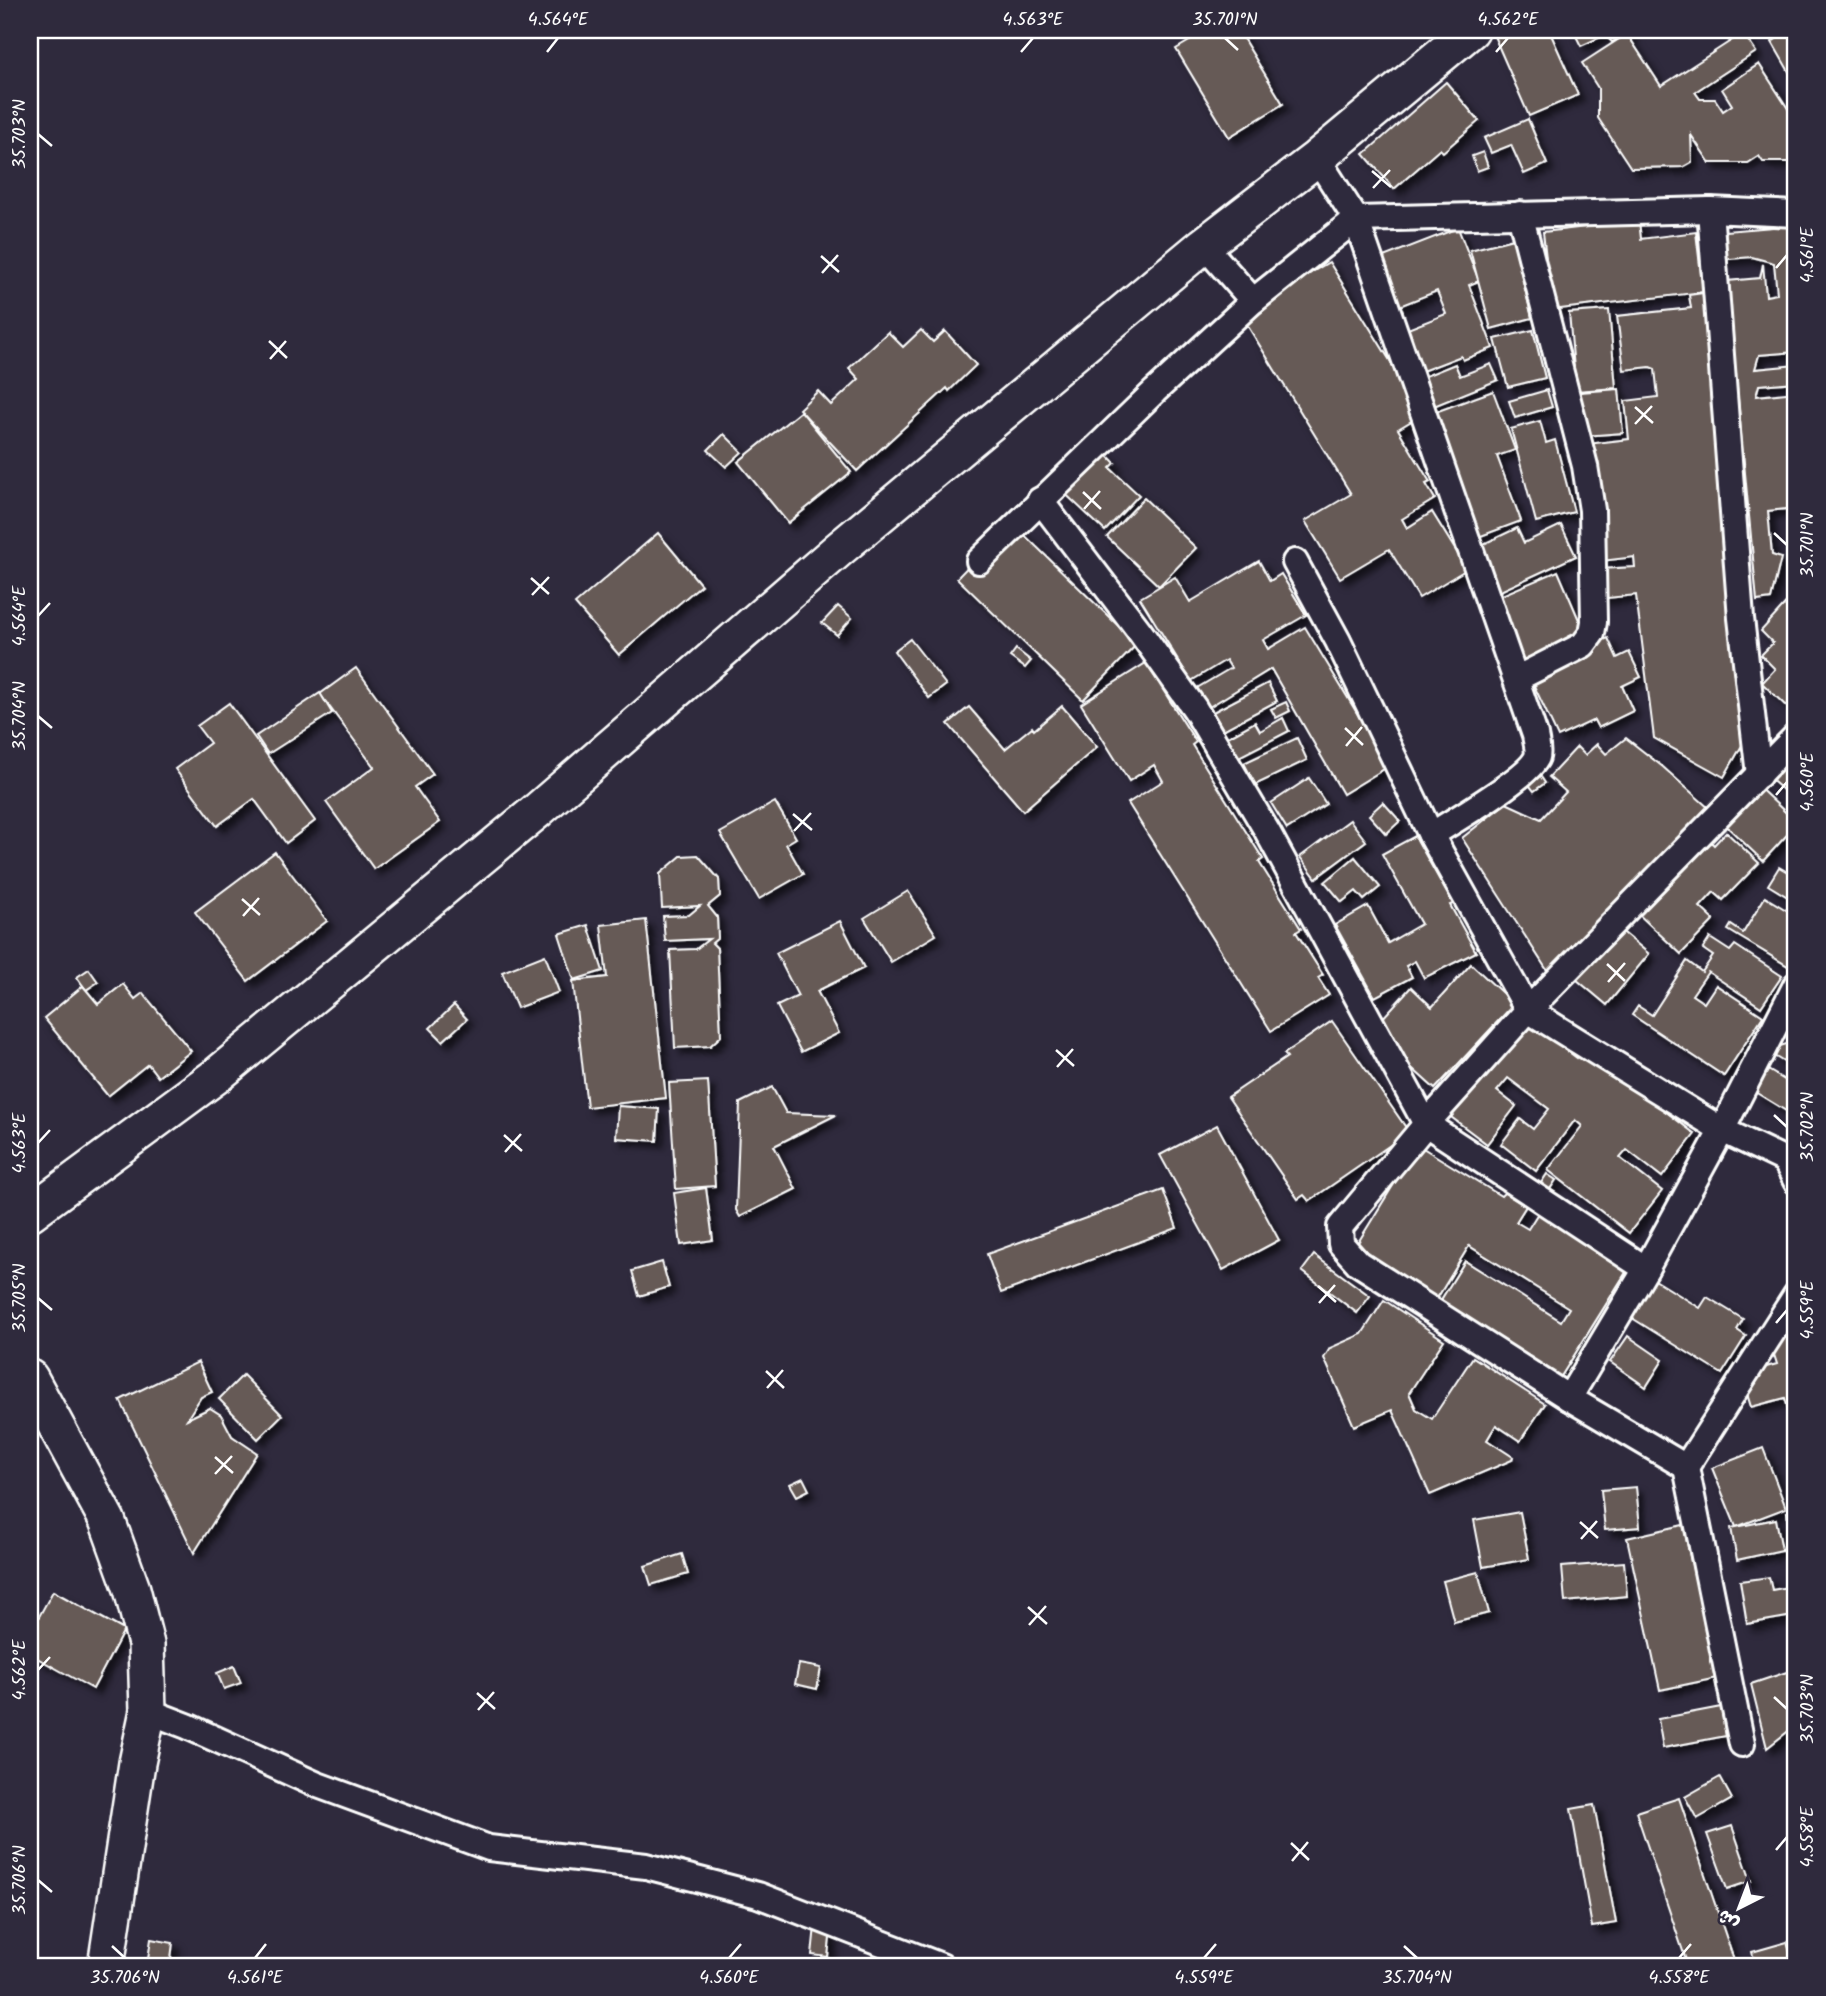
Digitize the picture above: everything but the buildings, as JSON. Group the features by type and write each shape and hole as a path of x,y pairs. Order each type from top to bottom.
{"street":[{"path":"30,1213 237,1058 538,810 838,550 1204,245 1317,158 1471,30"},
{"path":"1317,158 1356,219 1535,735 1537,758 1510,783 1432,835"},
{"path":"979,561 1040,500 1253,301 1356,219 1710,210 1796,214"},
{"path":"1710,210 1741,618 1759,775"},
{"path":"1516,679 1588,640 1592,633 1595,598 1592,510 1585,466 1520,214"},
{"path":"1204,245 1253,301"},
{"path":"1040,500 1195,709 1267,831 1426,1124 1646,1269"},
{"path":"1295,562 1338,641 1432,835 1528,1010 1722,1130 1793,1165"},
{"path":"1686,1467 1569,1398 1358,1263 1341,1244 1340,1227 1426,1124 1528,1010 1796,736"},
{"path":"1569,1398 1646,1269 1722,1130 1796,985"},
{"path":"1742,1744 1686,1467 1796,1295"},
{"path":"30,1378 107,1520 132,1589 146,1644 148,1711 137,1763 106,1966"},
{"path":"148,1711 315,1784 489,1848 646,1866 758,1895 940,1966"}]}
